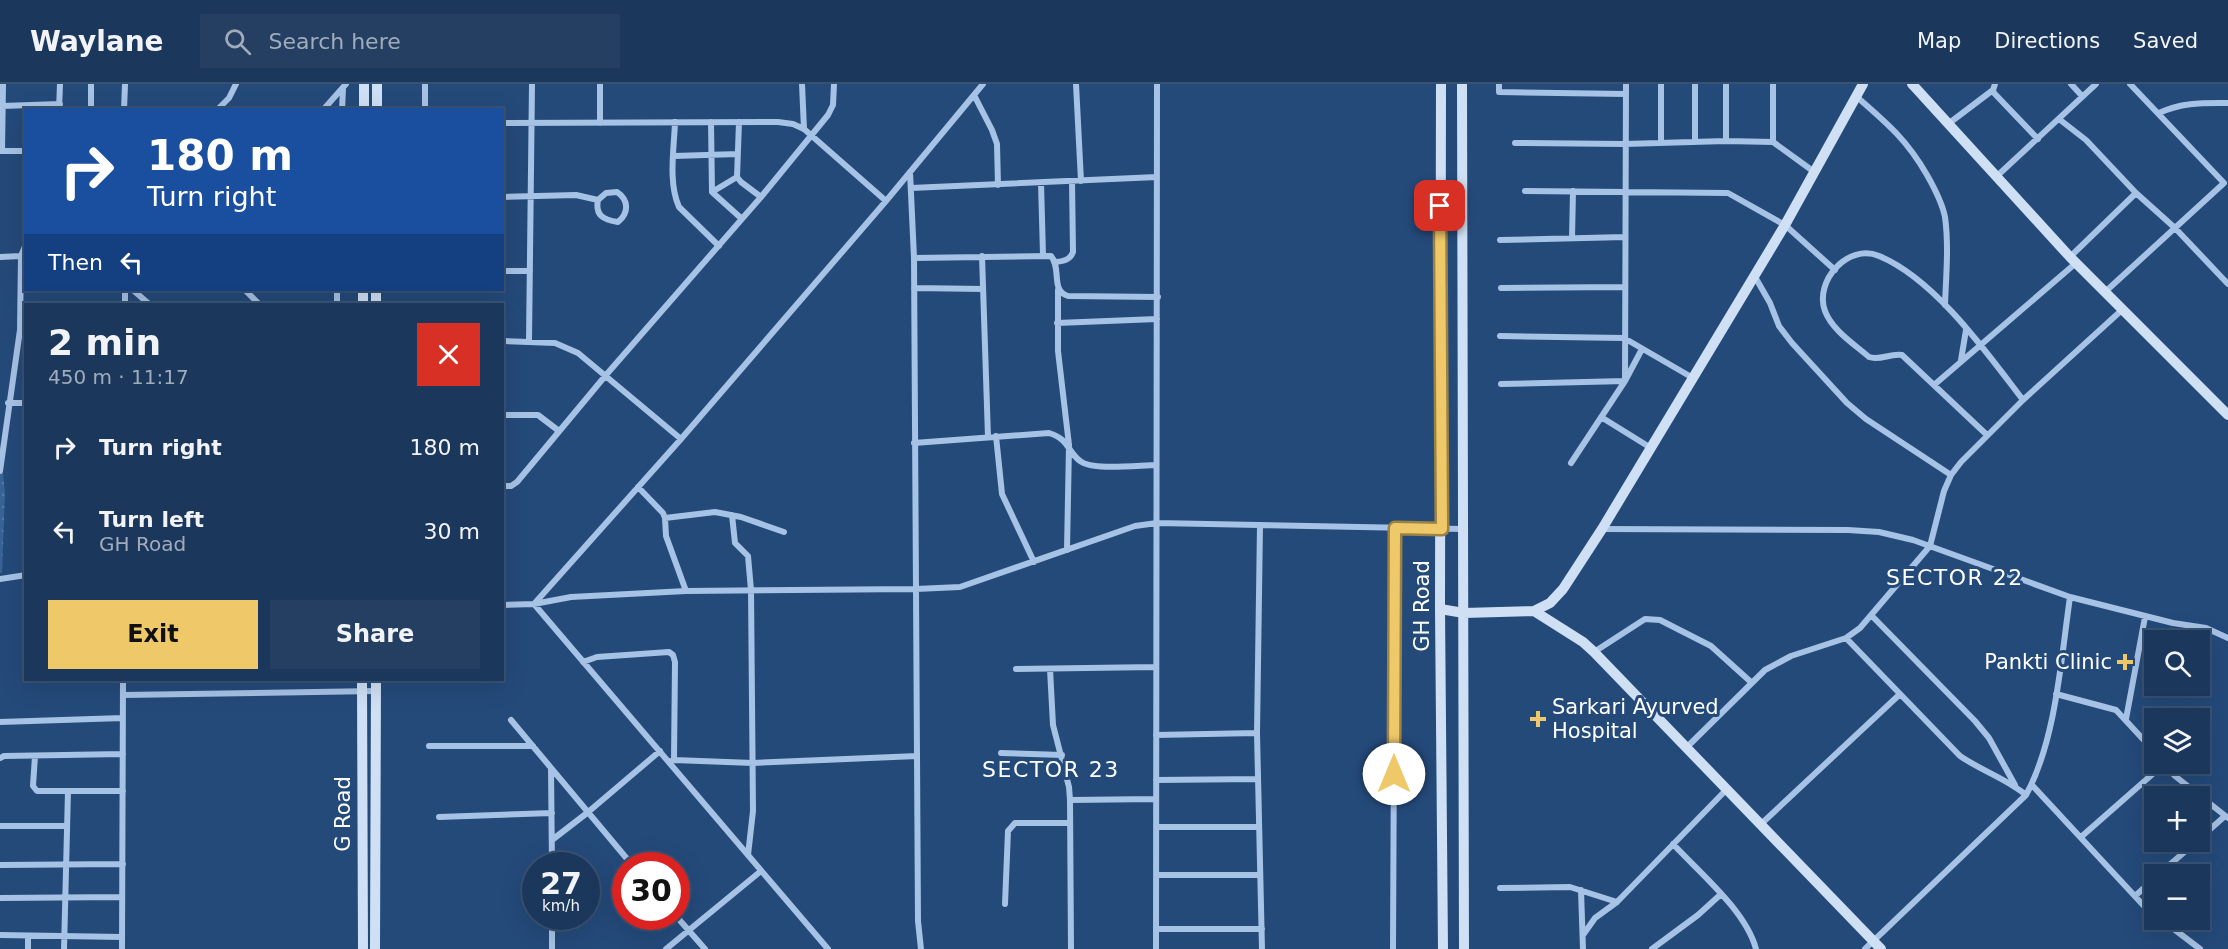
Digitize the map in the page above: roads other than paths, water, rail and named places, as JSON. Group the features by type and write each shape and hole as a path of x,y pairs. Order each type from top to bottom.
{"street":[{"path":"3,84 1,151 24,151"},
{"path":"2,105 60,107 60,84"},
{"path":"91,84 91,108"},
{"path":"124,108 125,84"},
{"path":"219,108 229,98 236,84"},
{"path":"364,84 364,108"},
{"path":"377,84 377,108"},
{"path":"425,84 425,108"},
{"path":"529,341 532,84"},
{"path":"600,84 600,123"},
{"path":"802,84 804,129"},
{"path":"504,486 511,486 517,482 606,375 761,197 828,115 833,105 834,84"},
{"path":"534,604 681,439 886,201 982,84"},
{"path":"1076,84 1081,182"},
{"path":"1156,949 1157,84"},
{"name":"GH Road","path":"1441,84 1442,529 1440,609 1443,949"},
{"name":"GH Road","path":"1462,84 1464,949"},
{"path":"1499,84 1499,92 1626,94"},
{"path":"1625,381 1626,84"},
{"path":"1660,142 1661,84"},
{"path":"1695,84 1695,142"},
{"path":"1726,84 1726,141"},
{"path":"1773,84 1773,142"},
{"path":"1440,609 1464,613 1534,611 1550,603 1563,589 1602,529 1785,225 1863,84"},
{"path":"1912,84 2073,260 2228,415"},
{"path":"2071,84 2082,96"},
{"path":"1997,176 2096,84"},
{"path":"2105,292 2226,183 2130,84"},
{"path":"325,108 344,86"},
{"path":"342,108 344,86"},
{"path":"1948,124 1994,87 2038,139"},
{"path":"974,95 997,144 998,184"},
{"path":"1857,97 1905,141 1935,189 1942,206 1946,242 1945,305"},
{"path":"2158,113 2173,106 2191,103 2228,103"},
{"path":"2059,119 2086,140 2228,284"},
{"path":"675,122 673,187 679,207 719,246"},
{"path":"711,122 712,192 742,219"},
{"path":"739,122 737,177 761,197"},
{"path":"504,123 778,122 793,124 804,129 886,201"},
{"path":"1515,143 1773,142 1813,171"},
{"path":"674,156 738,154"},
{"path":"910,172 914,258 918,921 921,949"},
{"path":"712,192 737,177"},
{"path":"911,188 1157,177"},
{"path":"1056,262 1067,260 1072,257 1073,252 1072,181"},
{"path":"1041,183 1043,255"},
{"path":"1525,191 1728,193 1785,225 1835,270"},
{"path":"1572,238 1573,191"},
{"path":"617,192 626,202 627,210 624,217 618,222 607,221 596,209 598,200 606,193 617,192"},
{"path":"1934,385 1982,346 2073,260 2136,193"},
{"path":"504,196 576,195 598,200"},
{"path":"1500,240 1625,237"},
{"path":"0,471 8,403 23,320 21,256 24,249"},
{"path":"1987,435 1902,355 1896,354 1874,359 1869,357 1836,328 1826,315 1822,302 1825,289 1835,270 1851,256 1864,253 1879,255 1903,269 1945,305 1982,346 2023,400"},
{"path":"914,258 1043,255 1051,256 1056,262 1058,351 1069,445 1067,550"},
{"path":"0,256 21,256"},
{"path":"982,256 988,436"},
{"path":"504,271 530,271"},
{"path":"1754,275 1770,303 1779,326 1847,403 1866,419 1951,475"},
{"path":"1501,288 1624,287"},
{"path":"914,288 983,289"},
{"path":"1058,290 1068,296 1158,297"},
{"path":"132,291 147,303"},
{"path":"246,291 258,303"},
{"path":"1686,748 1765,670 1791,656 1846,638 1860,628 1930,546 1951,475 2023,400 2124,309"},
{"path":"1057,323 1157,319"},
{"path":"1961,361 1966,330"},
{"path":"1500,336 1624,338 1693,378"},
{"path":"504,341 563,345 578,353 681,439"},
{"path":"1571,463 1625,381 1642,349"},
{"path":"1501,384 1625,381"},
{"path":"8,403 24,403"},
{"path":"504,414 538,415 559,431"},
{"path":"1601,417 1651,448"},
{"path":"914,443 1049,433 1056,435 1069,445 1078,459 1090,466 1156,465"},
{"path":"996,436 1002,494 1034,562"},
{"path":"638,487 659,508 665,518 666,536 686,591"},
{"path":"665,518 703,512 732,514 784,532"},
{"path":"732,514 735,543 748,556 751,590 753,811 748,855"},
{"path":"504,605 534,604 571,597 686,591 960,587 1135,526 1157,523 1462,529"},
{"path":"1260,525 1257,733 1262,949"},
{"path":"1393,949 1395,528"},
{"path":"1602,529 1879,532 1930,546 2070,597 2145,617 2206,628 2228,638"},
{"path":"0,579 24,575"},
{"path":"1534,611 1583,642 1594,652 1761,825 1874,947 2026,795 2032,785 2039,770 2056,694 2070,597"},
{"path":"534,604 660,752 672,761 828,949"},
{"path":"1871,615 1975,721 1989,738 2016,786"},
{"path":"2126,719 2145,617"},
{"path":"1594,652 1645,619 1660,620 1711,646 1752,683"},
{"path":"1846,638 1960,756 1977,768 2016,786 2026,795"},
{"path":"583,662 605,656 669,652 673,655 675,663 672,761"},
{"path":"1016,669 1156,667"},
{"path":"1050,669 1053,724 1062,755 1070,801 1071,949"},
{"path":"122,949 123,681"},
{"name":"G Road","path":"362,681 363,949"},
{"path":"123,695 362,691 376,685"},
{"name":"G Road","path":"375,949 376,685"},
{"path":"2056,694 2116,710 2144,740"},
{"path":"1761,825 1899,695"},
{"path":"0,722 123,718"},
{"path":"511,720 621,852"},
{"path":"1156,735 1257,733"},
{"path":"429,746 533,746"},
{"path":"552,840 660,752"},
{"path":"1001,753 1062,755"},
{"path":"0,758 123,754"},
{"path":"35,756 34,789 123,791"},
{"path":"672,761 753,763 917,756"},
{"path":"551,769 552,852"},
{"path":"2081,837 2153,774"},
{"path":"2173,774 2226,817 2210,830"},
{"path":"1156,780 1258,779"},
{"path":"2032,785 2144,904"},
{"path":"1583,934 1595,918 1617,902 1726,790"},
{"path":"64,949 68,791"},
{"path":"1070,801 1156,799"},
{"path":"439,817 552,813"},
{"path":"1005,904 1010,826 1070,823"},
{"path":"0,826 67,826"},
{"path":"1156,827 1259,827"},
{"path":"1673,844 1743,920 1756,949"},
{"path":"2170,864 2184,852"},
{"path":"0,865 123,864"},
{"path":"690,928 761,871"},
{"path":"1156,875 1260,875"},
{"path":"1500,888 1570,887 1617,902"},
{"path":"2135,896 2144,888"},
{"path":"1581,890 1583,949"},
{"path":"1652,949 1720,895"},
{"path":"0,898 123,897"},
{"path":"1156,929 1262,929"},
{"path":"552,930 552,949"},
{"path":"666,949 688,930 705,949"},
{"path":"2175,930 2200,949"},
{"path":"0,935 122,937"},
{"path":"28,936 28,949"}],"place":[{"name":"Pankti Clinic","path":"2125,662"},
{"name":"Sarkari Ayurved Hospital","path":"1538,719"}],"district":[{"name":"SECTOR 22","path":"1955,577"},
{"name":"SECTOR 23","path":"1051,769"}]}
